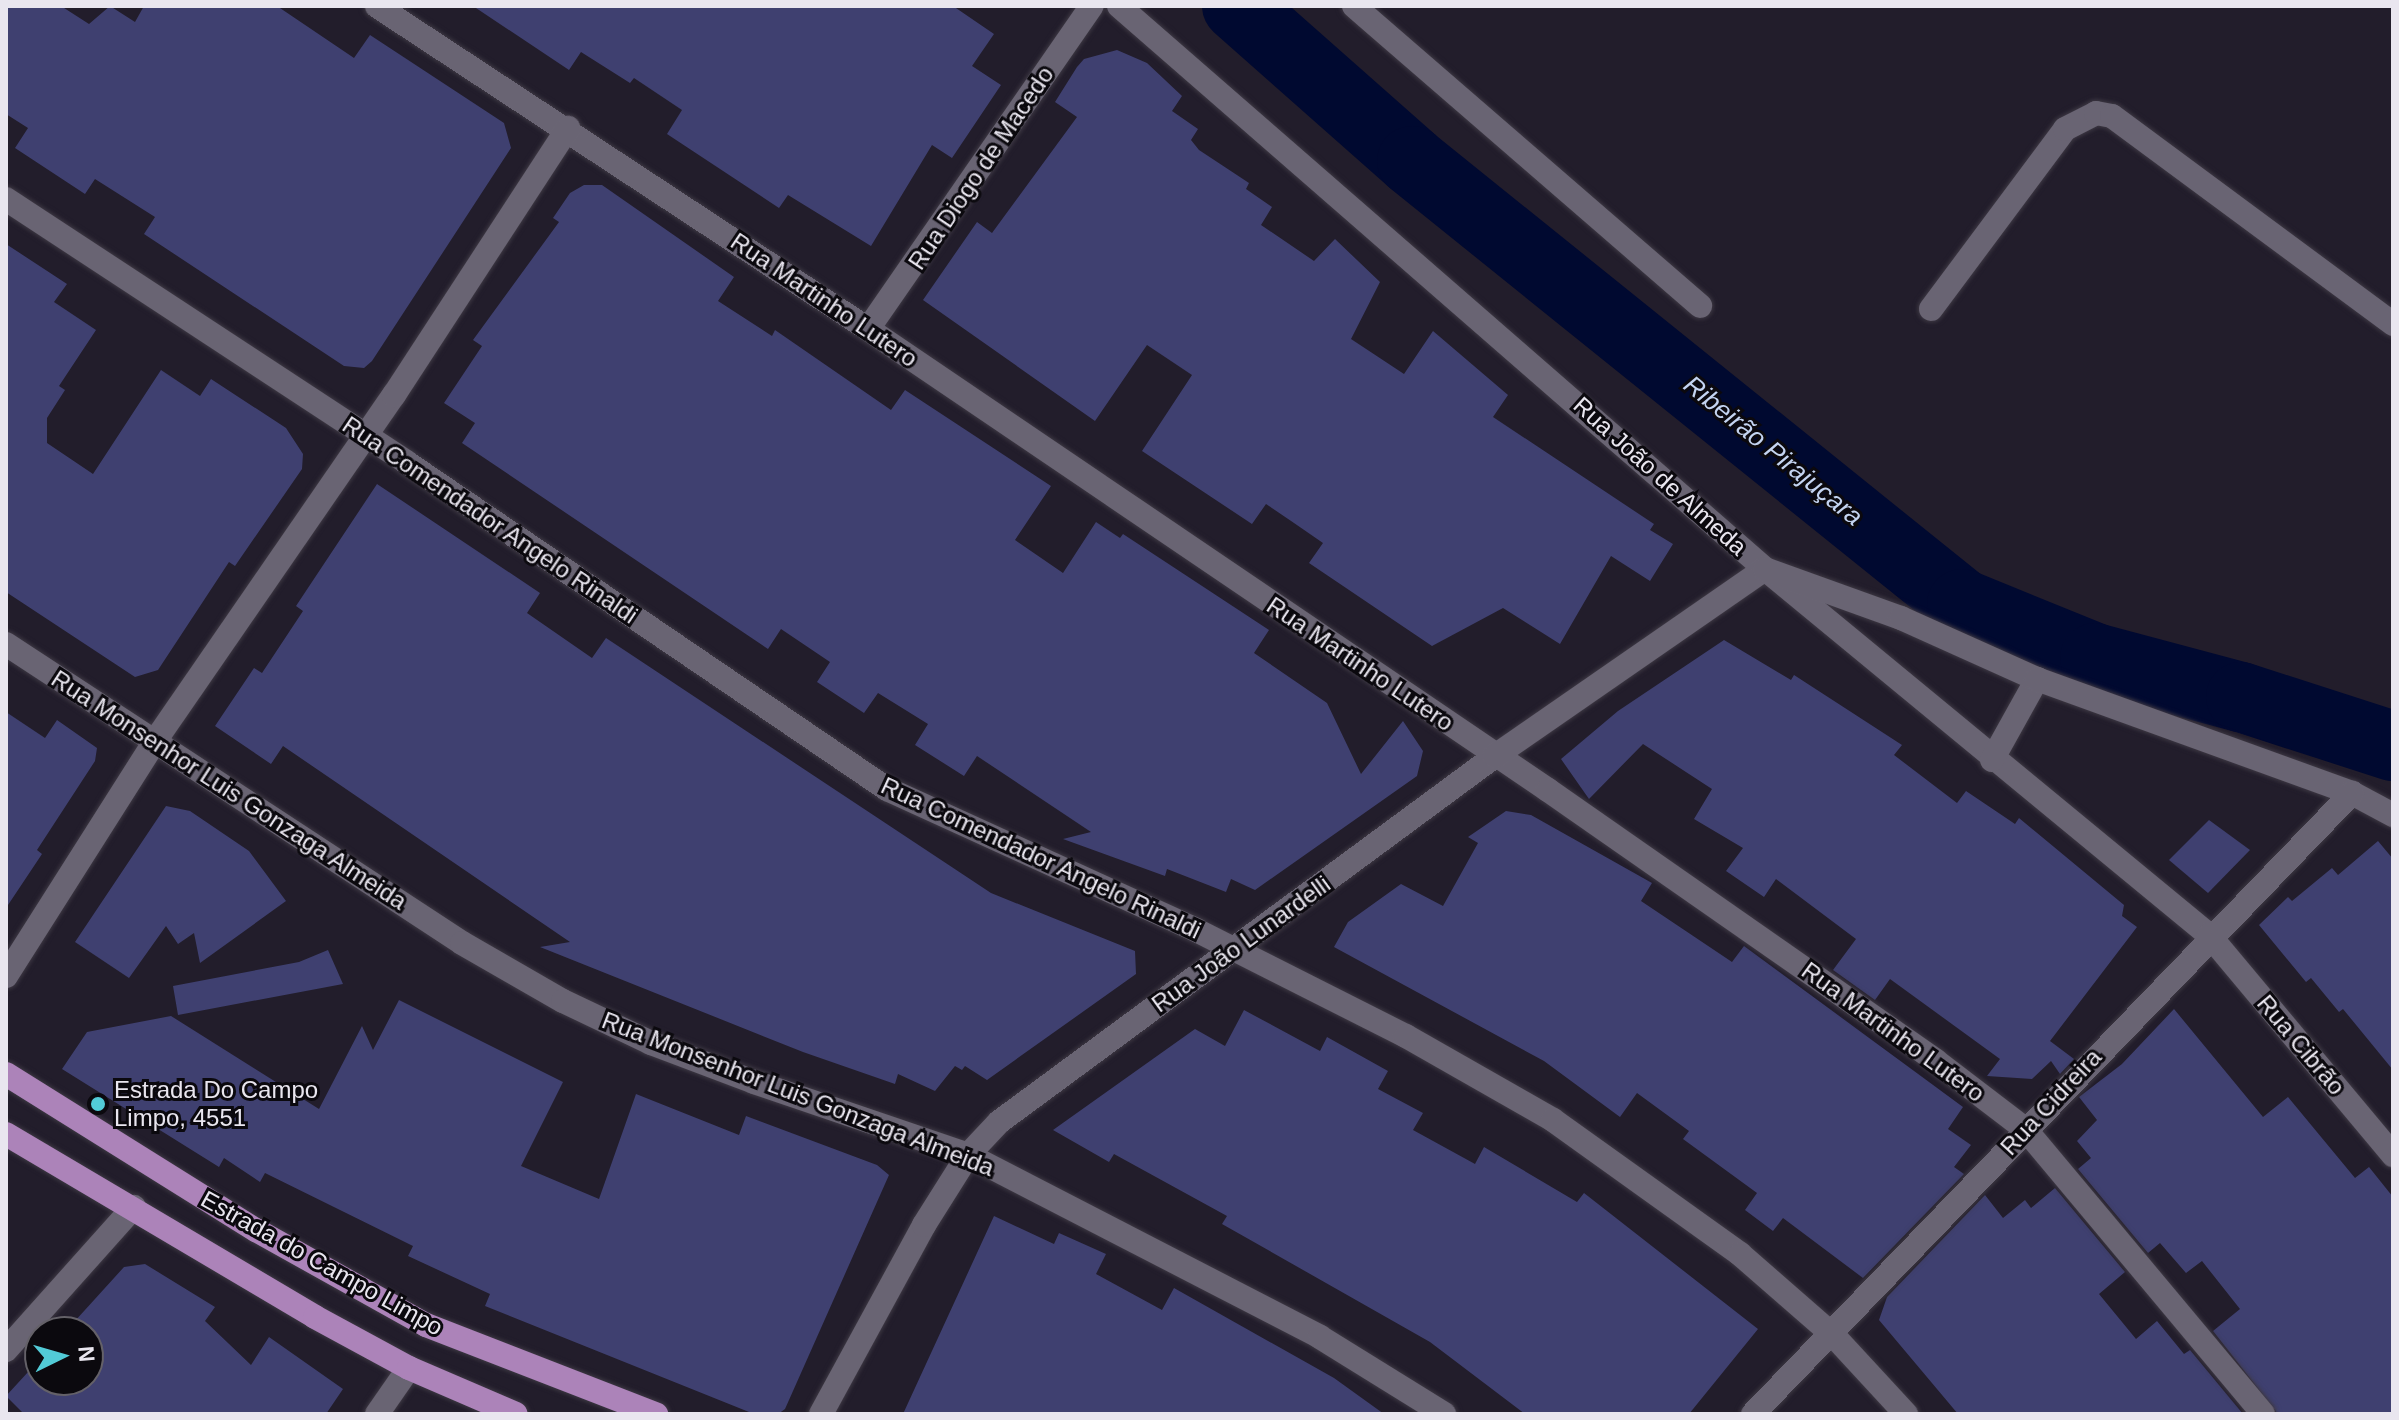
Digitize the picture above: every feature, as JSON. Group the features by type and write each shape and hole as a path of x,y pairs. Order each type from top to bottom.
{"main road":[{"name":"Estrada do Campo Limpo","path":"6,1074 256,1230 426,1325 656,1414"},
{"name":"Estrada do Campo Limpo","path":"6,1134 134,1207 300,1309 409,1368 516,1414"}],"street":[{"name":"Rua Martinho Lutero","path":"377,6 568,128 868,329 1923,1051 2025,1129 2263,1414"},
{"name":"Rua Diogo de Macedo","path":"868,329 1092,6"},
{"name":"Rua João de Almeda","path":"1119,6 1765,569 1992,760 2209,935"},
{"path":"1354,6 1700,306"},
{"path":"1931,309 2065,129 2096,113 2112,116 2393,324"},
{"path":"6,976 155,741 568,128"},
{"name":"Rua Comendador Angelo Rinaldi","path":"6,199 364,435 887,789 1230,949 1406,1036 1553,1120 1740,1254 1833,1335 1906,1414"},
{"path":"1765,569 1901,618 2037,679 2352,793 2393,815"},
{"name":"Rua João Lunardelli","path":"821,1414 968,1155 999,1122 1230,949 1278,920 1495,756 1765,569"},
{"name":"Rua Monsenhor Luis Gonzaga Almeida","path":"6,644 462,943 563,1001 725,1071 968,1155 1320,1337 1444,1414"},
{"path":"1992,760 2037,679"},
{"name":"Rua Cidreira","path":"1753,1414 1833,1335 2209,935 2352,793"},
{"name":"Rua Cibrão","path":"2209,935 2393,1155"},
{"path":"6,1350 134,1207"},
{"path":"377,1414 409,1368"}],"building":[{"path":"6,6 61,6 89,24 110,6 135,22 144,6 277,6 354,58 370,35 504,123 511,148 372,361 364,368 344,366 144,234 155,217 95,179 85,194 15,148 28,128 6,114"},
{"path":"473,6 953,6 994,34 972,66 1001,85 952,158 932,145 871,246 788,195 779,208 667,134 682,110 634,78 630,83 581,52 569,70"},
{"path":"1117,50 1147,63 1182,96 1172,111 1198,129 1191,140 1199,150 1249,183 1246,189 1272,207 1261,225 1314,261 1335,239 1380,282 1351,339 1404,374 1433,331 1508,395 1493,417 1654,524 1650,530 1673,544 1650,581 1611,556 1560,644 1503,608 1432,646 1309,563 1323,543 1266,504 1252,524 1142,451 1192,375 1147,345 1095,421 923,300 977,222 992,233 1077,117 1055,102 1077,67 1084,59"},
{"path":"584,185 602,185 734,277 718,301 772,336 775,330 891,410 905,390 1051,486 1015,540 1063,573 1096,522 1120,538 1123,534 1269,630 1254,653 1327,703 1361,774 1403,721 1423,751 1417,776 1255,890 1231,879 1226,892 1167,869 1165,876 1063,839 1091,832 977,756 964,776 915,745 928,724 878,693 864,713 817,682 830,662 781,629 768,649 462,443 475,423 444,403 482,346 473,340 559,222 553,218 570,193"},
{"path":"6,244 67,284 54,302 96,330 59,386 65,390 47,418 47,443 93,474 161,370 200,396 211,379 286,428 303,454 302,469 235,566 229,562 158,670 135,677 6,592"},
{"path":"377,484 540,593 527,613 592,658 606,638 991,893 1135,951 1136,974 987,1080 965,1066 962,1070 955,1066 935,1091 898,1074 895,1084 803,1052 540,947 570,942 283,746 271,764 215,726 254,668 262,673 303,611 296,606"},
{"path":"1724,640 1791,680 1794,675 1902,745 1894,755 1957,803 1966,791 2015,824 2019,818 2124,905 2122,916 2137,927 2050,1041 2074,1059 2060,1074 2051,1061 2032,1079 1987,1076 2000,1059 1890,979 1875,1000 1833,970 1856,939 1776,879 1764,897 1726,871 1743,848 1694,819 1712,789 1643,744 1589,799 1561,759 1618,711"},
{"path":"6,712 45,738 57,720 97,748 95,761 37,850 42,854 6,908"},
{"path":"166,806 190,811 249,851 286,901 200,963 194,933 178,944 166,926 129,978 75,942"},
{"path":"1506,811 1531,815 1652,883 1641,901 1732,962 1744,946 1963,1107 1948,1129 1971,1145 1954,1167 1964,1174 1863,1278 1783,1218 1773,1231 1745,1210 1757,1193 1683,1139 1689,1131 1637,1093 1620,1117 1544,1061 1334,947 1348,922 1401,884 1443,906 1478,843 1468,837"},
{"path":"2209,820 2250,850 2208,893 2169,860"},
{"path":"2378,841 2393,859 2393,1070 2343,1009 2339,1012 2311,978 2306,982 2259,925 2288,897 2292,901 2332,868 2338,875"},
{"path":"328,950 343,984 178,1015 173,986 299,962"},
{"path":"399,1000 563,1082 521,1166 599,1199 636,1094 739,1135 746,1116 877,1165 889,1175 785,1409 778,1414 754,1414 485,1306 490,1294 408,1256 413,1246 265,1173 260,1182 224,1158 219,1167 62,1069 87,1032 171,1016 319,1109 362,1026 373,1050"},
{"path":"2174,1009 2263,1117 2288,1097 2355,1178 2369,1167 2393,1197 2393,1414 2278,1414 2213,1331 2240,1309 2202,1261 2186,1273 2160,1243 2148,1253 2078,1169 2091,1158 2077,1141 2097,1120 2079,1097 2122,1064"},
{"path":"1244,1010 1320,1051 1327,1037 1388,1071 1378,1089 1423,1113 1413,1130 1475,1164 1484,1147 1577,1202 1584,1193 1758,1329 1689,1414 1525,1414 1430,1342 1222,1224 1227,1216 1114,1154 1109,1162 1053,1130 1195,1029 1225,1046"},
{"path":"2055,1188 2125,1272 2099,1294 2136,1339 2157,1321 2184,1354 2190,1350 2243,1414 1958,1414 1879,1320 1887,1297 1985,1195 2003,1218 2025,1200 2031,1208"},
{"path":"994,1216 1054,1244 1059,1233 1106,1254 1096,1274 1162,1310 1174,1288 1334,1378 1384,1414 903,1414"},
{"path":"145,1264 215,1307 205,1321 251,1365 269,1337 343,1389 326,1414 24,1414 6,1396 24,1376 24,1396 104,1396 104,1316 80,1316 124,1267"}],"waterway":[{"name":"Ribeirão Pirajuçara","path":"1237,6 1412,161 1962,604 2095,658 2241,697 2393,746"}],"place":[{"name":"Estrada Do Campo Limpo, 4551","path":"98,1104"}]}
